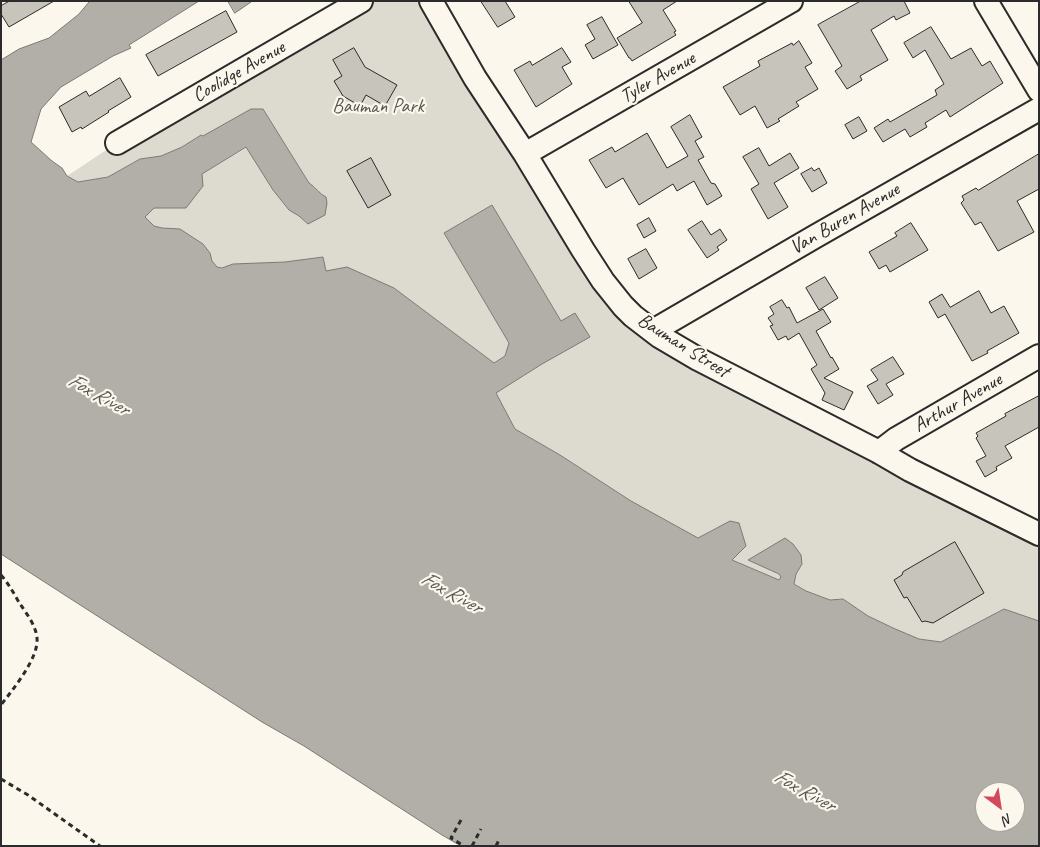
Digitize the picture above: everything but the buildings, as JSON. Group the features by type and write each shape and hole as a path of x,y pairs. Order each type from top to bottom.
{"street":[{"name":"Coolidge Avenue","path":"117,143 361,1"},
{"name":"Bauman Street","path":"431,1 476,78 583,250 603,281 623,306 634,316 653,331 698,359 880,452 910,470 1039,534"},
{"name":"Tyler Avenue","path":"524,154 791,1"},
{"path":"986,1 1039,90"},
{"name":"Van Buren Avenue","path":"653,331 1039,109"},
{"name":"Arthur Avenue","path":"880,452 896,439 1039,356"}],"path":[{"path":"1,575 26,612 37,636 37,645 29,664 1,705"},
{"path":"1,779 28,795 100,846"},
{"path":"461,820 451,838 464,846"},
{"path":"472,846 481,829"},
{"path":"496,846 499,840"}],"green space":[{"name":"Bauman Park","path":"361,1 431,1 623,306 1039,534 1039,621 1004,609 941,642 919,639 868,616 843,599 830,600 806,591 794,583 796,574 802,564 749,560 779,574 781,578 779,580 732,560 730,521 698,538 631,501 560,455 515,429 496,393 589,337 561,321 492,205 444,233 509,343 505,356 493,363 394,288 325,271 323,257 285,262 233,264 223,268 217,267 211,261 210,253 203,244 180,229 154,226 145,217 154,208 186,208 202,174 247,147 273,190 289,210 299,215 308,224 321,195 309,183 263,109 203,136 200,135 182,147 161,156 140,159 108,177 78,182 67,176 117,143"}],"water":[{"name":"Fox River","path":"88,1 199,1 129,45 131,48 113,56 61,87 41,109 31,142 62,168 67,176 78,182 108,177 140,159 161,156 182,147 251,109 263,109 309,183 326,197 325,215 308,224 289,210 273,190 246,147 202,174 203,186 186,208 154,208 145,217 154,226 180,229 203,244 217,267 323,257 326,271 347,267 394,288 494,363 505,356 509,343 444,233 492,205 561,321 575,313 590,337 496,393 515,429 560,455 631,501 698,538 730,521 739,523 746,546 732,560 779,580 781,577 779,574 748,560 785,538 793,544 801,555 802,564 796,574 794,584 806,591 830,600 843,599 868,616 919,639 941,642 1004,609 1039,621 1039,846 461,846 304,746 262,722 1,554 1,60 19,49 49,38 79,14"},
{"path":"228,1 251,1 251,2 235,13"}]}
